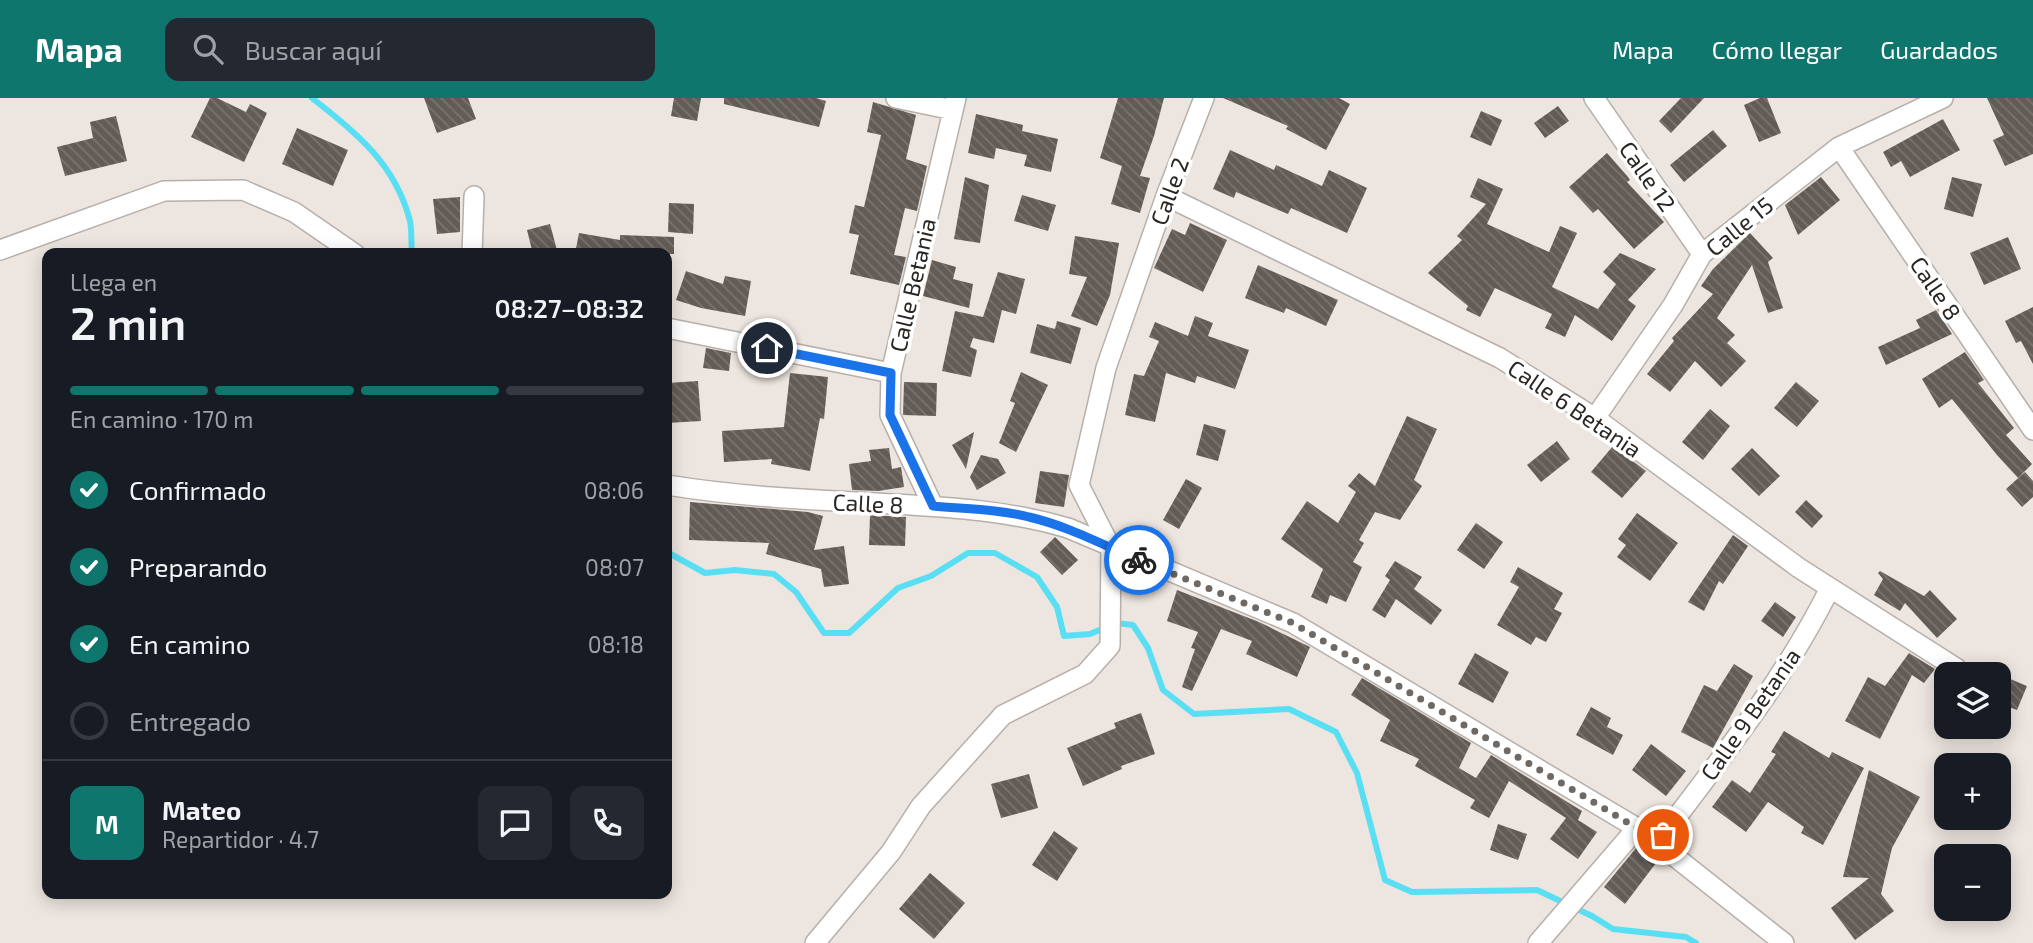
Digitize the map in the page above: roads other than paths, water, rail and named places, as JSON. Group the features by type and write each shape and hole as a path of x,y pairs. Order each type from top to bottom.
{"street":[{"path":"896,98 955,104"},
{"name":"Calle 2","path":"1111,548 1079,485 1106,368 1203,98"},
{"name":"Calle 12","path":"1594,98 1702,254"},
{"name":"Calle 15","path":"1595,418 1673,305 1702,254 1839,147 1942,98"},
{"name":"Calle Betania","path":"933,506 890,415 891,373 955,104"},
{"name":"Calle 8","path":"1839,147 2033,430"},
{"path":"0,250 164,191 243,190 294,212 346,248"},
{"path":"472,248 474,196"},
{"name":"Calle 6 Betania","path":"1166,196 1500,358 1595,418 1799,568 1947,662"},
{"path":"672,329 891,373"},
{"name":"Calle 8","path":"672,485 822,500 994,511 1068,528 1293,623 1637,828 1663,835"},
{"path":"815,943 891,852 921,806 1003,715 1085,674 1111,646 1111,548"},
{"name":"Calle 9 Betania","path":"1663,835 1747,725 1815,618 1830,588"},
{"path":"1538,943 1637,828"},
{"path":"1663,835 1670,852 1784,943"}],"waterway":[{"path":"312,98 372,151 395,182 410,221 412,248"},
{"path":"672,555 705,573 735,570 774,574 796,592 824,633 849,633 898,588 931,576 968,553 995,553 1037,577 1057,607 1064,636 1090,634 1116,623 1133,625 1148,648 1163,690 1194,714 1289,709 1336,732 1357,773 1385,880 1412,892 1537,890 1613,929 1686,937 1696,943"}]}
